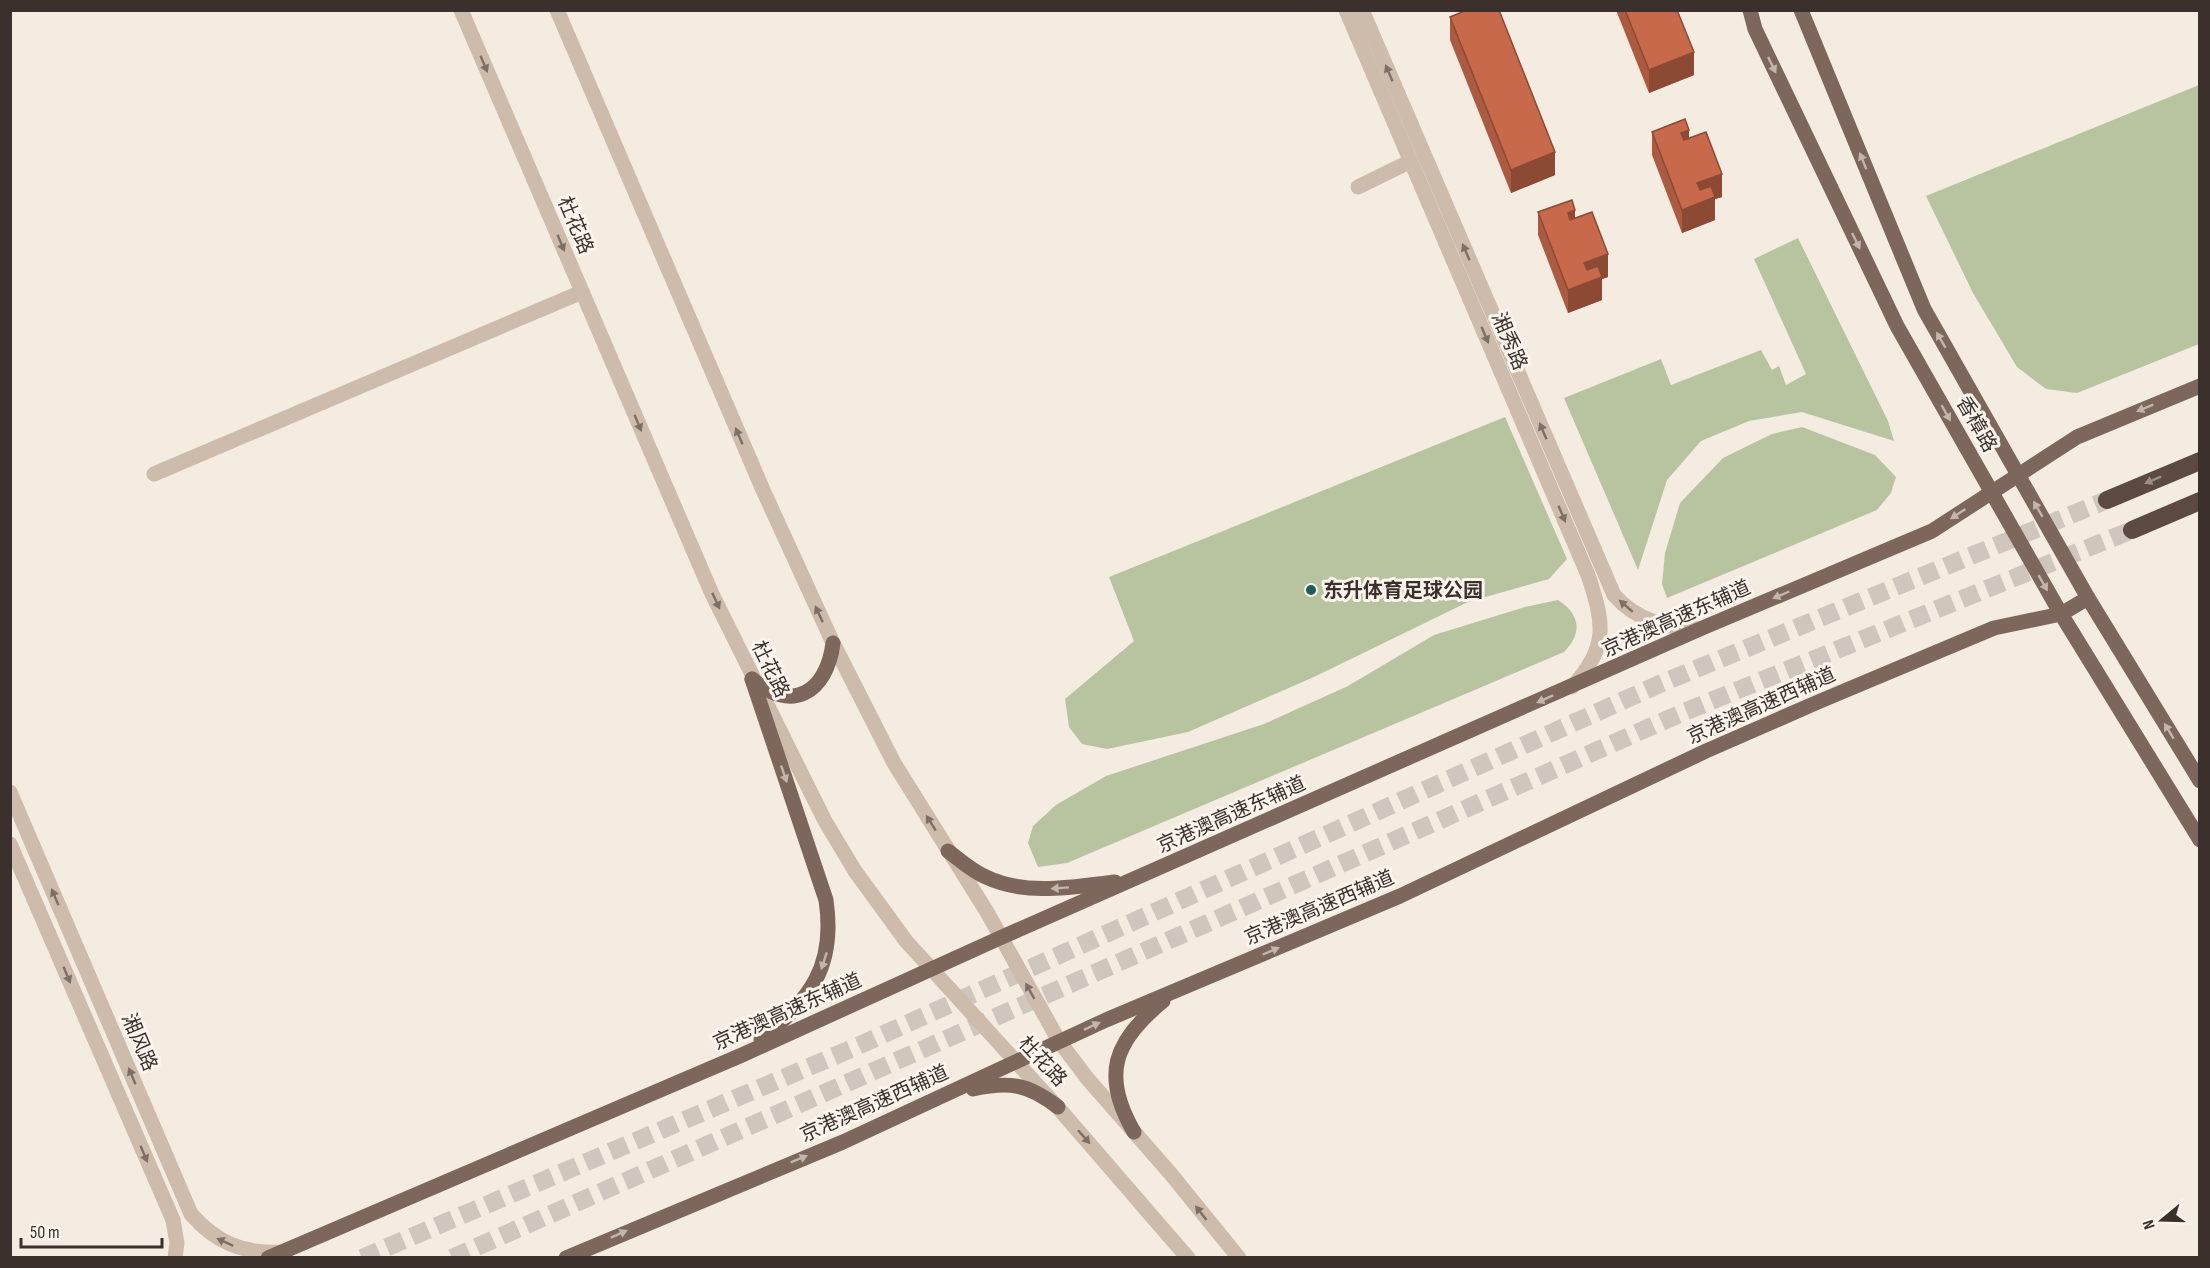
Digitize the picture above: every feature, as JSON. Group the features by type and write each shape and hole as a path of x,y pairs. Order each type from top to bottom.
{"highway":[{"path":"2107,500 2199,461"},
{"path":"2132,530 2199,501"}],"main road":[{"name":"香樟路","path":"1750,10 1755,29 1897,326 2061,614 2199,840"},
{"name":"香樟路","path":"1801,10 1924,309 2088,598 2199,781"},
{"name":"京港澳高速东辅道","path":"275,1255 742,1054 1700,629 1932,531 2077,437 2199,386"},
{"name":"京港澳高速西辅道","path":"566,1257 936,1100 1059,1041 1400,896 1706,751 1818,702 1994,628 2061,614 2088,598"},
{"path":"752,679 766,691 777,696 792,697 804,693 825,674 830,663 832,643"},
{"path":"742,1054 804,1001 823,965 830,927 823,890 752,679"},
{"path":"948,850 986,877 1031,888 1082,886 1139,877"},
{"path":"1134,1132 1124,1115 1114,1082 1120,1050 1136,1026 1178,989"},
{"path":"936,1100 981,1087 1010,1084 1039,1093 1058,1107"}],"street":[{"name":"杜花路","path":"461,10 681,523 752,679 825,821 855,871 906,941 1058,1107 1188,1257"},
{"name":"杜花路","path":"557,10 758,479 832,643 894,763 1002,937 1059,1041 1239,1257"},
{"name":"湘秀路","path":"1347,10 1588,575 1601,612 1599,649 1572,687"},
{"name":"湘秀路","path":"1362,10 1614,595 1626,608 1643,619 1677,628 1700,629"},
{"path":"1358,187 1411,161"},
{"path":"154,474 582,292"},
{"name":"湘风路","path":"10,792 191,1214 217,1239 248,1252 275,1255"},
{"name":"湘风路","path":"10,844 173,1220 177,1243 175,1257"}],"green space":[{"path":"2199,85 2199,344 2077,393 2046,389 2017,367 1973,293 1926,196"},
{"path":"1798,238 1888,421 1894,441 1802,412 1749,421 1701,441 1667,480 1638,570 1564,398 1661,359 1671,385 1761,350 1772,370 1779,366 1786,385 1806,374 1754,259"},
{"name":"东升体育足球公园","path":"1505,417 1567,559 1549,579 1468,602 1316,676 1188,732 1107,749 1082,744 1069,727 1065,699 1134,641 1109,577"},
{"path":"1802,427 1875,455 1896,477 1891,493 1877,510 1667,598 1662,584 1665,553 1680,503 1723,458 1772,434"},
{"path":"1558,600 1571,611 1576,624 1574,638 1564,652 1067,863 1038,867 1028,843 1033,826 1056,805 1106,776 1264,724 1348,686 1434,635 1525,607"}],"building":[{"path":"1467,10 1499,10 1555,152 1511,170 1450,17"},
{"path":"1625,10 1677,10 1694,52 1649,70"},
{"path":"1685,119 1689,130 1681,133 1684,140 1706,132 1722,174 1697,183 1700,190 1711,186 1715,197 1682,210 1652,132"},
{"path":"1572,200 1575,210 1568,213 1570,220 1592,212 1608,254 1584,263 1587,270 1598,266 1602,277 1568,290 1538,212"}],"tunnel":[{"path":"362,1258 851,1049 1662,683 2107,500"},
{"path":"452,1258 1684,712 2132,530"}],"place":[{"name":"东升体育足球公园","path":"1311,590"}]}
